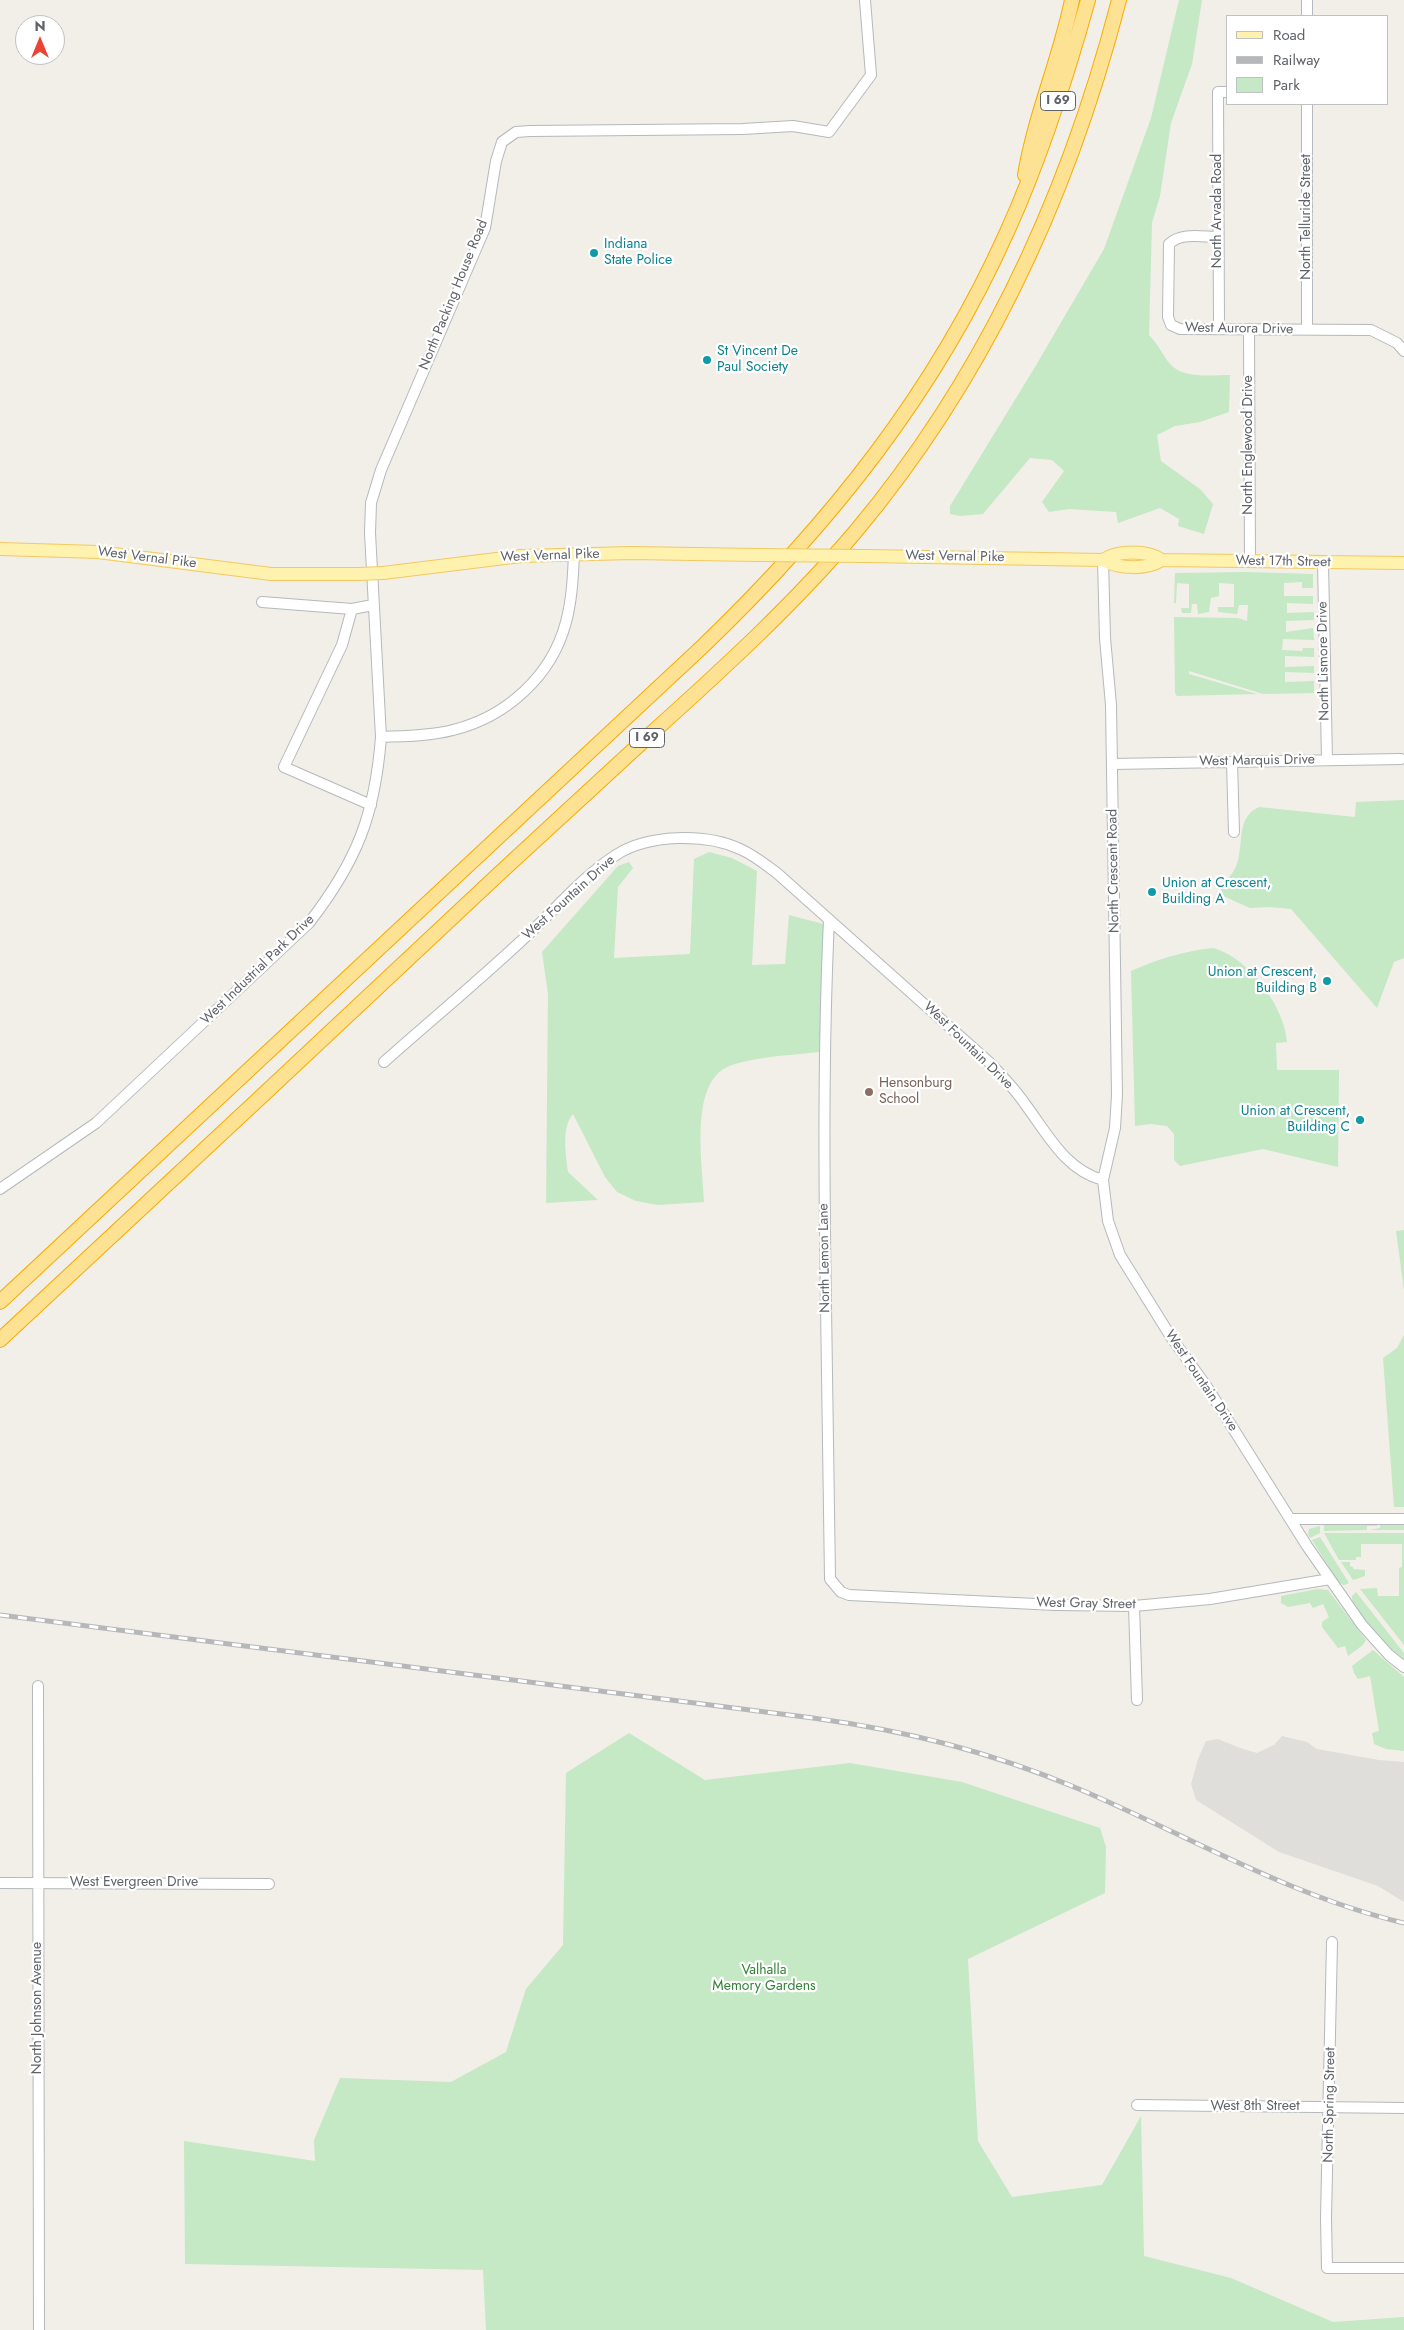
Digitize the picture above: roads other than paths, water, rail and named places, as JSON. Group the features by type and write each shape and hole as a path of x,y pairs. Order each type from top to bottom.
{"highway":[{"path":"1021,200 1031,138 1060,52 1072,0"},
{"name":"I 69","path":"0,1302 702,647 803,544 860,477 921,389 975,296 1021,200 1058,100 1088,0"},
{"name":"I 69","path":"0,1340 585,794 757,637 854,533 899,476 940,416 969,371 1020,276 1050,211 1076,143 1091,101 1119,2"}],"main road":[{"name":"West Vernal Pike","path":"0,549 98,552 271,574 383,573 492,558 574,554 1103,560"},
{"name":"West 17th Street","path":"1103,560 1119,566 1147,566 1162,560 1404,563"}],"street":[{"name":"North Packing House Road","path":"381,737 370,533 374,491 384,463 485,228 496,161 502,142 516,132 530,131 743,129 793,126 829,132 871,75 865,0"},
{"path":"1307,0 1307,15"},
{"name":"North Arvada Road","path":"1219,329 1218,237 1223,92"},
{"name":"North Telluride Street","path":"1307,105 1307,329"},
{"name":"West Aurora Drive","path":"1218,237 1174,238 1169,244 1168,317 1171,325 1180,329 1371,330 1397,343 1404,351"},
{"name":"North Englewood Drive","path":"1249,329 1250,562"},
{"path":"381,737 434,733 470,725 506,707 527,688 551,659 559,643 568,611 574,554"},
{"name":"North Crescent Road","path":"1103,560 1105,638 1111,705 1117,1095 1115,1128 1103,1180"},
{"name":"North Lismore Drive","path":"1323,563 1327,760"},
{"path":"262,602 352,609 373,605"},
{"path":"352,609 342,645 284,767 371,805"},
{"name":"West Industrial Park Drive","path":"0,1189 96,1123 300,932 326,901 354,857 371,805 381,737"},
{"name":"West Marquis Drive","path":"1112,764 1401,759"},
{"path":"1232,762 1234,832"},
{"name":"West Fountain Drive","path":"384,1062 521,942 617,854 661,840 689,838 717,842 741,849 770,867 990,1063 1013,1088 1065,1157 1084,1172 1103,1180 1110,1230 1124,1263 1330,1579 1362,1625 1389,1655 1404,1667"},
{"name":"North Lemon Lane","path":"829,920 825,1009 826,1436 830,1579 841,1592"},
{"path":"1291,1518 1404,1519"},
{"name":"West Gray Street","path":"841,1592 849,1595 1134,1606 1210,1599 1330,1579"},
{"path":"1134,1606 1137,1700"},
{"name":"North Johnson Avenue","path":"38,1686 39,2330"},
{"name":"West Evergreen Drive","path":"0,1883 269,1884"},
{"name":"North Spring Street","path":"1332,1942 1330,2107 1326,2218 1328,2268 1404,2268"},
{"name":"West 8th Street","path":"1137,2105 1404,2108"}],"railway":[{"path":"0,1615 813,1718 916,1736 949,1744 1046,1776 1119,1807 1279,1881 1361,1911 1404,1923"}],"place":[{"name":"Indiana State Police","path":"594,253"},
{"name":"St Vincent De Paul Society","path":"707,360"},
{"name":"Union at Crescent, Building A","path":"1152,892"},
{"name":"Union at Crescent, Building B","path":"1327,981"},
{"name":"Hensonburg School","path":"869,1092"},
{"name":"Union at Crescent, Building C","path":"1360,1120"}],"park label":[{"name":"Valhalla Memory Gardens","path":"764,1979"}]}
